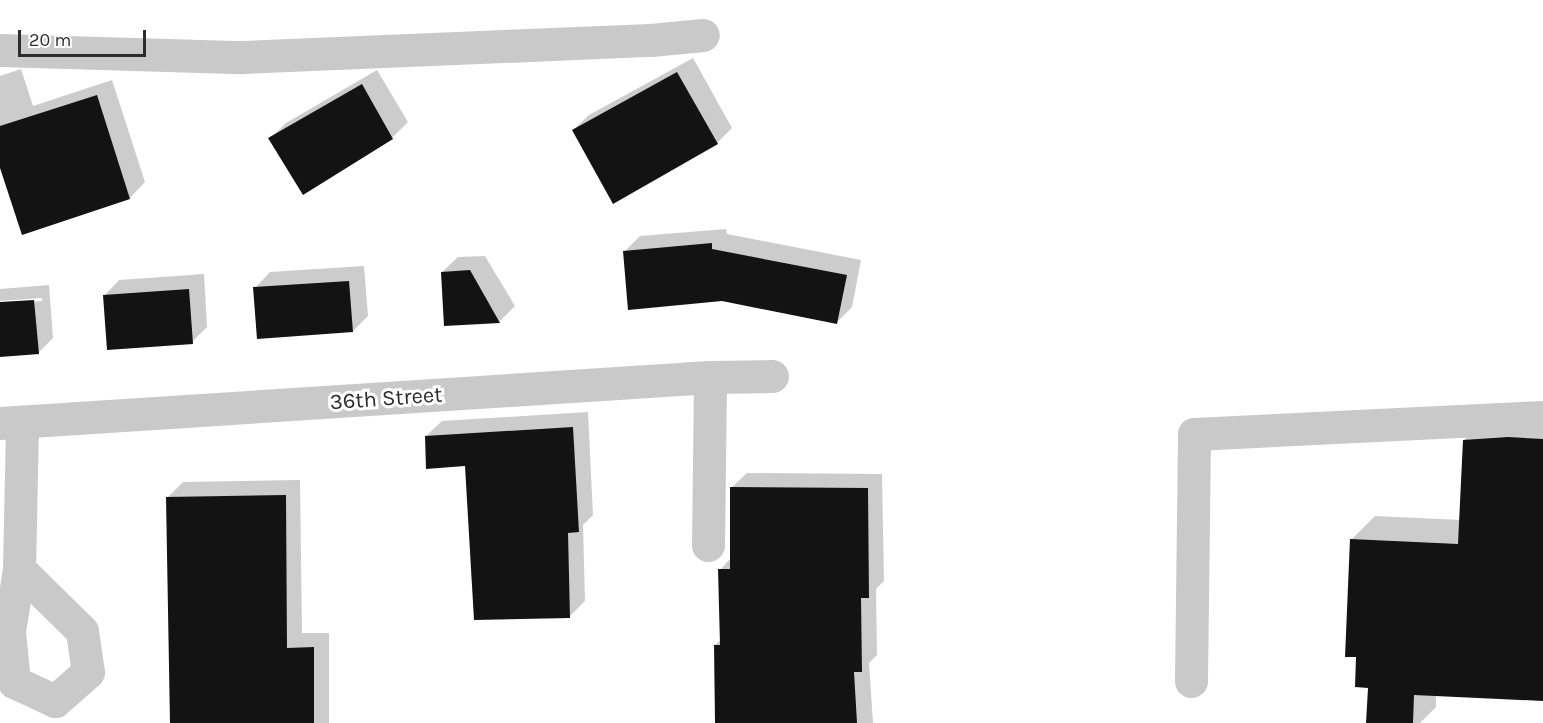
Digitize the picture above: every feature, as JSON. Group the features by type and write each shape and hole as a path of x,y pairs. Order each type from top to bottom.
{"street":[{"path":"0,50 242,57 651,40 703,35"},
{"name":"36th Street","path":"11,423 710,377 772,376"},
{"path":"708,545 710,377"},
{"path":"1191,681 1194,434 1543,417"},
{"path":"11,423 19,569"}],"building":[{"path":"677,72 718,144 613,204 572,130"},
{"path":"362,84 393,139 303,195 268,138"},
{"path":"97,95 130,199 22,235 0,168 0,126"},
{"path":"712,243 712,249 847,275 837,324 722,301 628,310 623,251"},
{"path":"470,270 500,323 444,326 441,272"},
{"path":"349,281 353,332 257,339 253,287"},
{"path":"189,289 193,344 107,350 103,295"},
{"path":"34,300 39,354 0,357 0,302"},
{"path":"573,427 579,532 568,533 570,618 474,620 465,466 426,469 425,436"},
{"path":"1508,437 1543,439 1543,701 1414,695 1413,723 1366,723 1368,688 1355,687 1356,657 1345,657 1350,539 1458,544 1463,440"},
{"path":"730,487 868,488 869,598 861,598 862,672 854,672 857,723 715,723 714,645 720,645 718,569 730,569"},
{"path":"286,495 287,648 314,647 314,723 170,723 166,497"}]}
